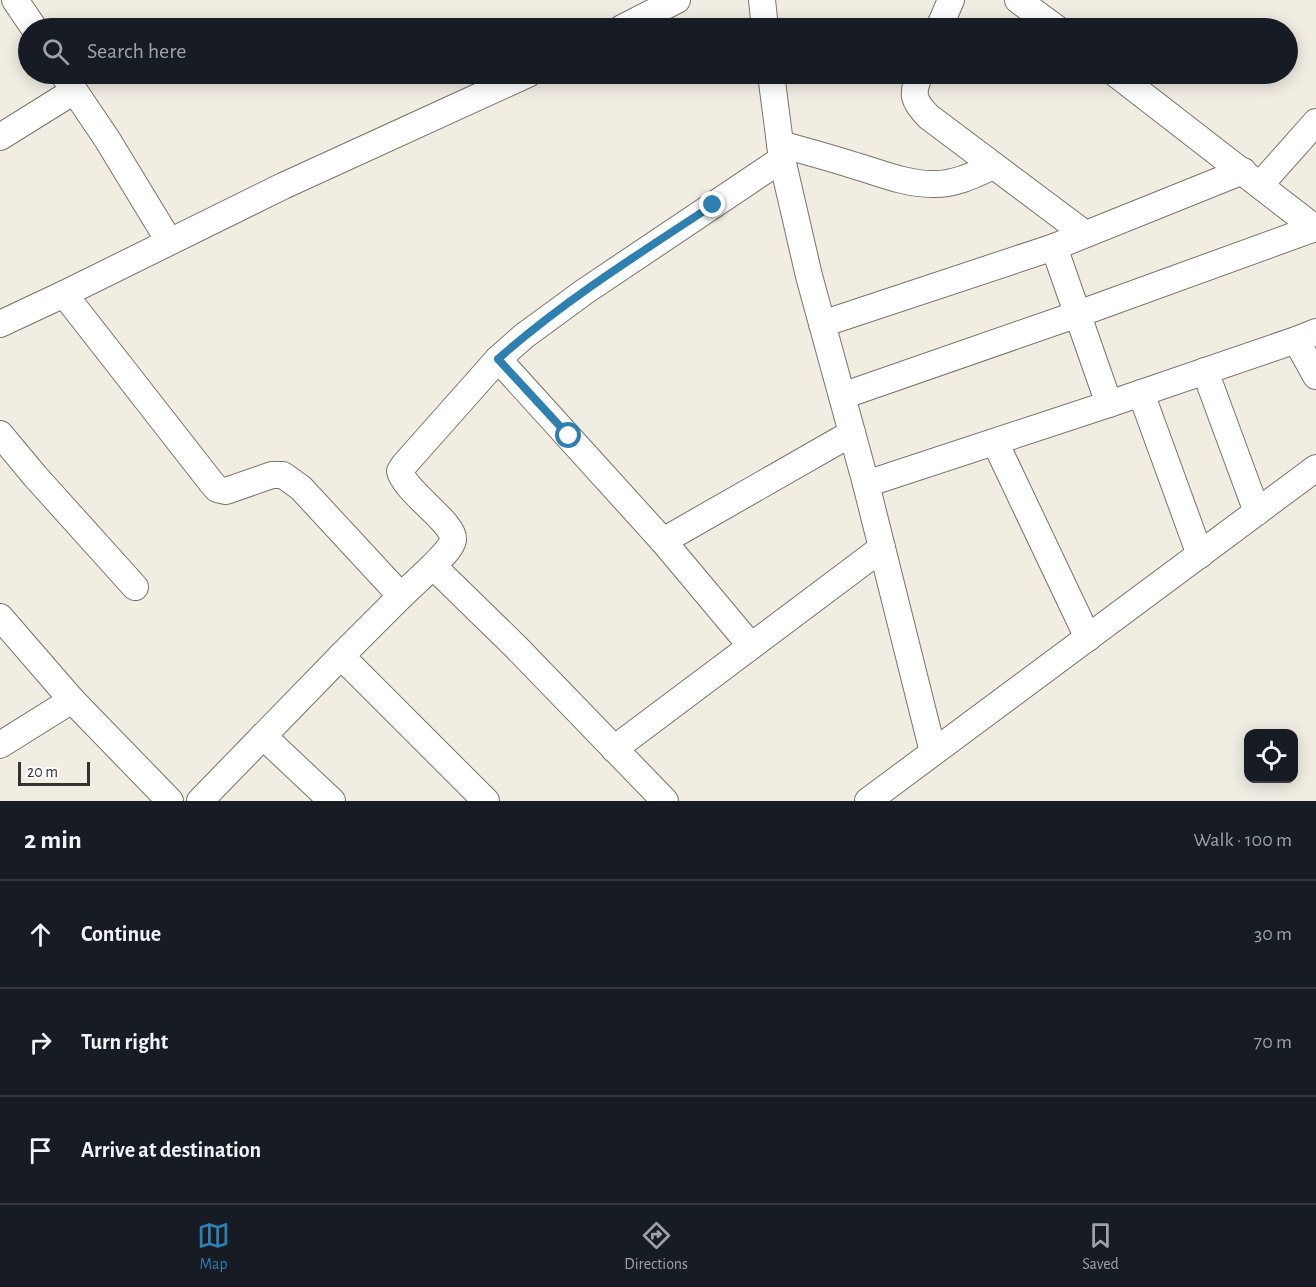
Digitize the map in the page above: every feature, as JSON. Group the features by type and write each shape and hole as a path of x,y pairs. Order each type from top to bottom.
{"street":[{"path":"15,0 27,18"},
{"path":"642,18 677,0"},
{"path":"762,0 764,18"},
{"path":"943,18 951,0"},
{"path":"1018,0 1042,18"},
{"path":"0,137 66,84"},
{"path":"69,84 169,241"},
{"path":"0,324 283,186 506,84"},
{"path":"772,84 781,152 809,276 866,484 933,752"},
{"path":"915,84 915,97 920,108 934,121 1085,234"},
{"path":"1129,84 1315,228"},
{"path":"822,324 1252,178 1316,122"},
{"path":"200,801 340,656 433,566 452,542 452,532 404,481 400,471 498,359 524,336 781,152 856,166 884,175 932,184 966,179 993,166"},
{"path":"842,396 1315,228"},
{"path":"1054,247 1109,404"},
{"path":"64,294 217,489 226,490 272,475 283,475 301,488 401,596"},
{"path":"866,484 1306,336 1316,376"},
{"path":"498,359 663,542 751,646"},
{"path":"1205,371 1257,512"},
{"path":"1141,393 1200,555"},
{"path":"663,542 852,433"},
{"path":"0,434 34,476 135,587"},
{"path":"995,442 1088,638"},
{"path":"868,801 1316,468"},
{"path":"614,749 882,548"},
{"path":"433,566 516,647 665,801"},
{"path":"0,616 72,700 170,801"},
{"path":"340,656 486,801"},
{"path":"0,745 72,700"},
{"path":"263,736 332,801"}],"route":[{"path":"569,436 498,359 568,303 713,205"}]}
